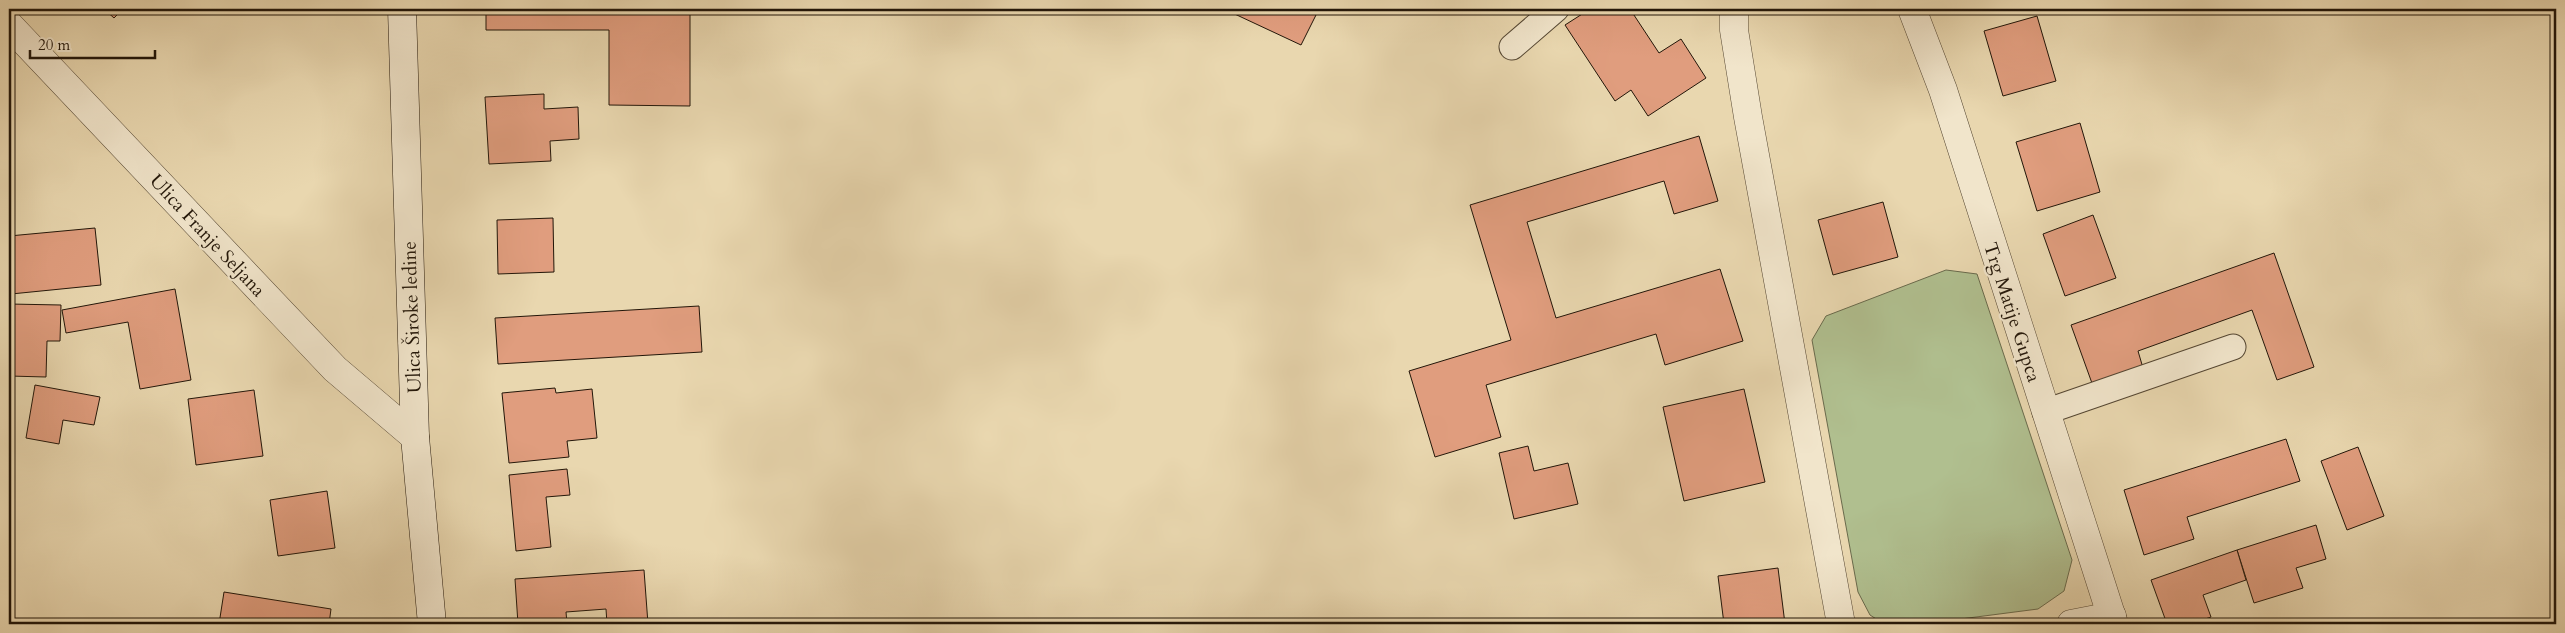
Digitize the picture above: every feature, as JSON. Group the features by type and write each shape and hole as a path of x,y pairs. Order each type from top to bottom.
{"street":[{"name":"Ulica Široke ledine","path":"402,9 415,438 432,624"},
{"path":"1734,9 1734,30 1748,117 1841,624"},
{"name":"Trg Matije Gupca","path":"1912,9 1943,90 2113,620 2071,624"},
{"name":"Ulica Franje Seljana","path":"9,25 335,369 415,438"}],"lane":[{"path":"1512,47 1556,9"},
{"path":"2045,412 2233,347"}],"green space":[{"path":"1946,270 1977,274 2072,560 2064,591 2038,609 1922,624 1884,624 1870,615 1858,592 1812,340 1826,316"}],"building":[{"path":"104,9 123,9 114,18"},
{"path":"486,9 690,9 690,106 609,105 609,30 486,30"},
{"path":"1224,9 1319,9 1301,45"},
{"path":"1590,9 1630,9 1659,53 1681,39 1706,78 1648,116 1631,90 1615,101 1565,25"},
{"path":"2037,16 2056,81 2003,96 1984,31"},
{"path":"544,94 544,109 578,107 579,139 550,141 551,161 489,164 485,97"},
{"path":"2080,123 2100,192 2037,211 2016,142"},
{"path":"1699,136 1718,201 1674,214 1664,181 1527,222 1556,318 1720,269 1743,341 1665,365 1656,334 1486,385 1501,437 1435,457 1409,371 1511,340 1470,205"},
{"path":"1883,202 1898,257 1833,275 1818,220"},
{"path":"2093,215 2116,278 2065,296 2043,234"},
{"path":"553,218 554,272 498,274 497,220"},
{"path":"95,228 101,285 11,294 9,236"},
{"path":"2274,253 2314,367 2277,380 2252,310 2138,351 2143,368 2093,386 2071,325"},
{"path":"175,289 191,380 140,389 128,322 66,333 62,310"},
{"path":"9,304 61,305 60,341 47,341 46,377 9,376"},
{"path":"699,306 702,352 498,364 495,318"},
{"path":"35,385 100,397 94,425 63,420 59,444 26,438"},
{"path":"555,388 556,393 592,389 597,438 567,441 569,457 509,463 502,393"},
{"path":"1744,389 1765,482 1684,501 1663,407"},
{"path":"254,390 263,456 196,465 188,399"},
{"path":"2286,439 2300,481 2187,517 2194,539 2144,555 2124,490"},
{"path":"1528,446 1534,471 1568,463 1578,504 1514,519 1499,453"},
{"path":"2358,447 2384,516 2347,530 2321,461"},
{"path":"567,469 570,495 546,497 551,547 516,551 509,475"},
{"path":"327,491 335,548 278,556 270,500"},
{"path":"2316,525 2326,559 2296,568 2303,588 2254,603 2237,550"},
{"path":"2237,550 2246,580 2203,595 2211,617 2190,624 2167,624 2151,580"},
{"path":"1778,568 1785,624 1724,624 1718,576"},
{"path":"644,570 648,624 607,624 606,609 566,612 567,624 518,624 515,579"},
{"path":"224,592 331,609 329,624 219,624"}]}
